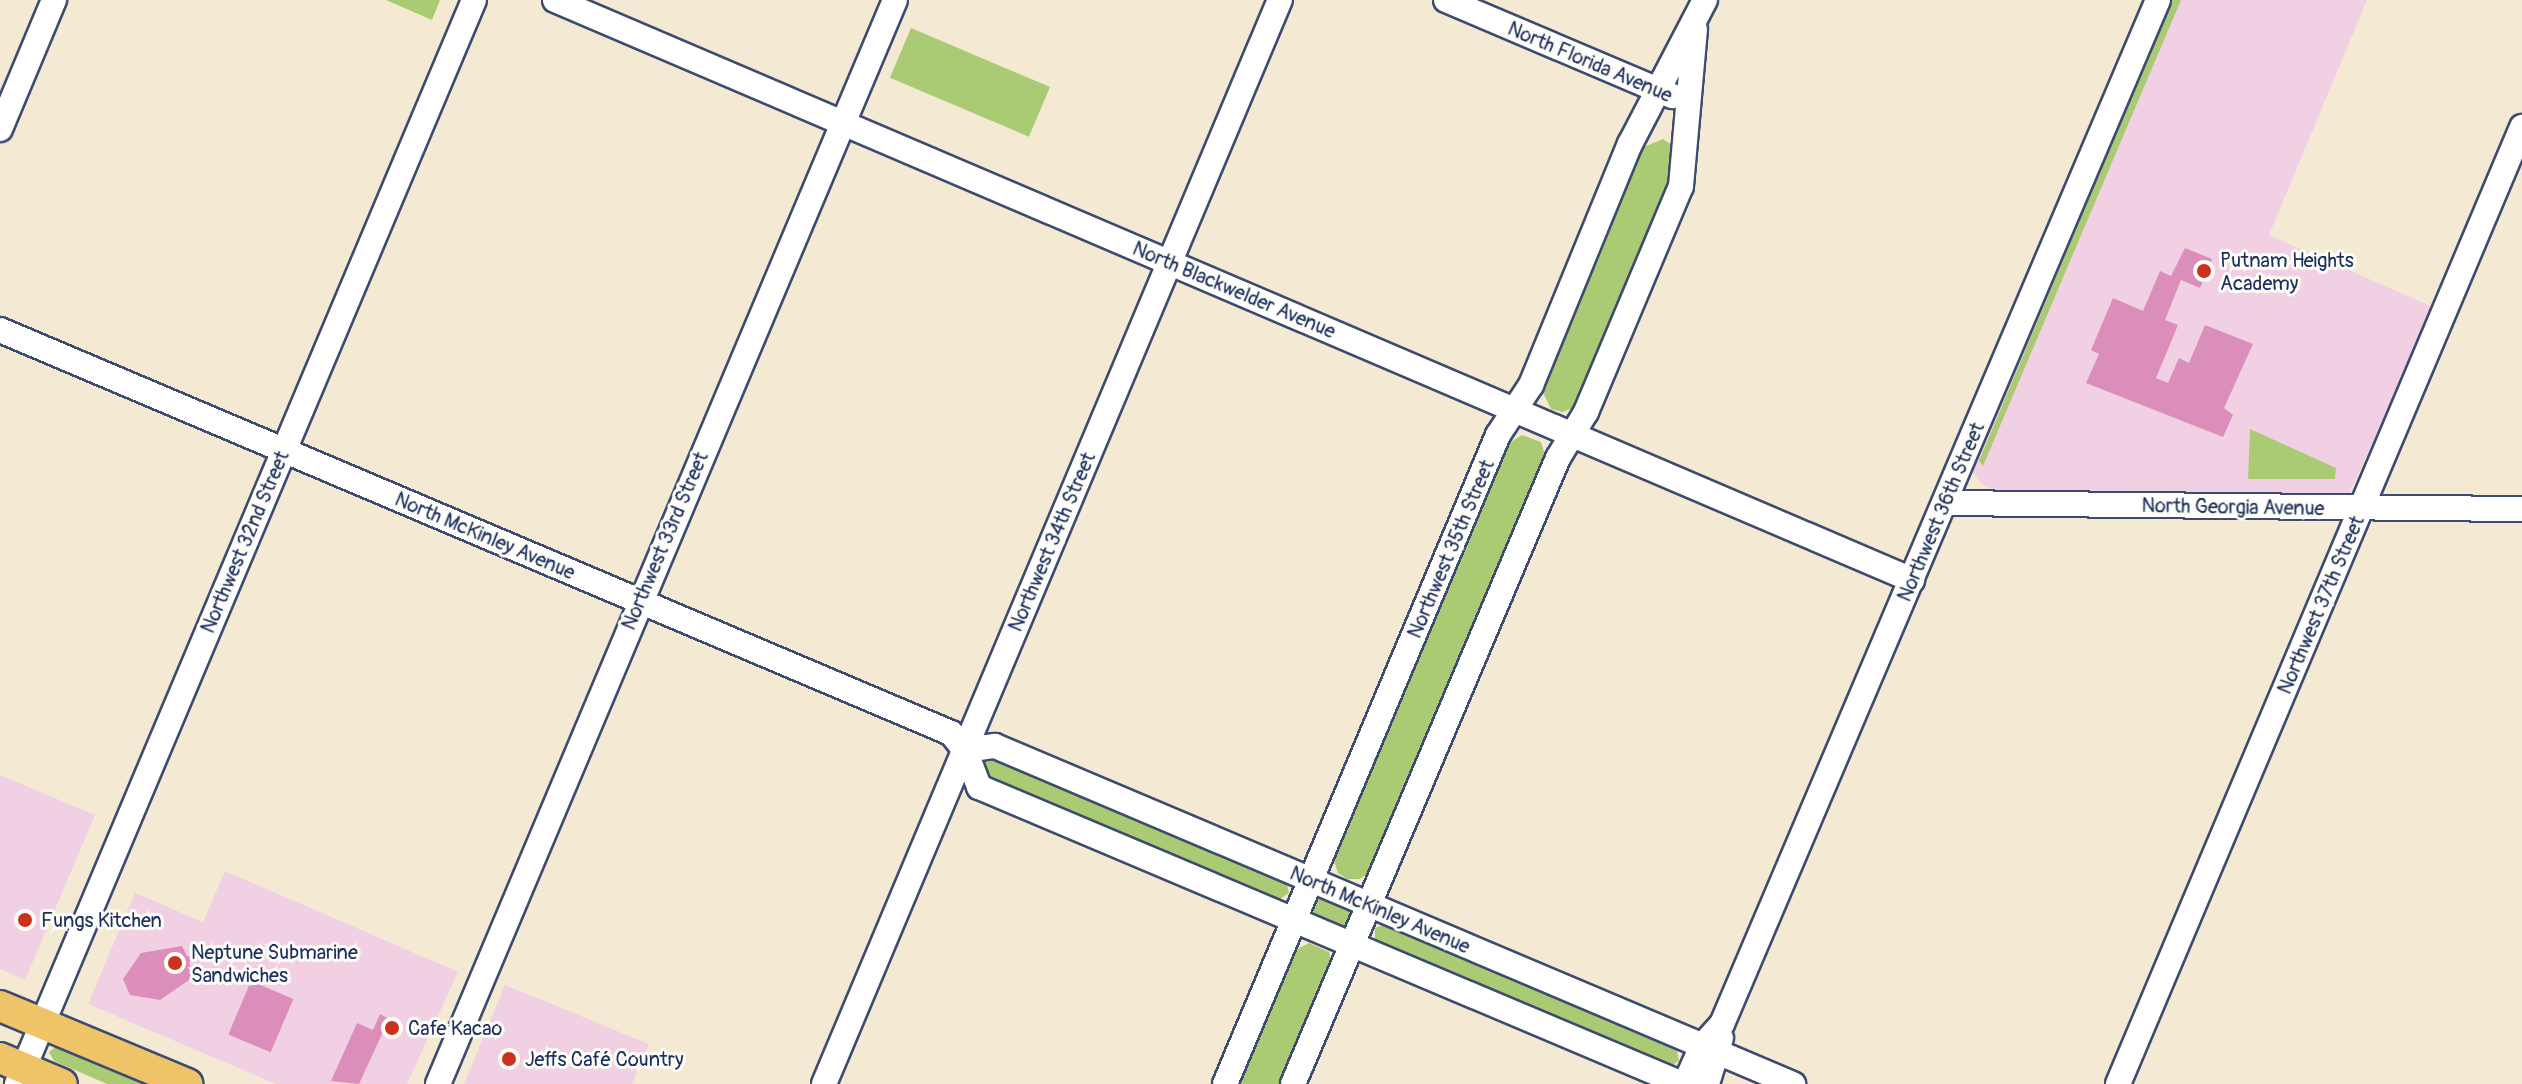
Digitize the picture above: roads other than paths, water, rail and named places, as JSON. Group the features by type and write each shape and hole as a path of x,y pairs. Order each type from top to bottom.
{"main road":[{"path":"0,1006 187,1084"},
{"path":"13,1070 62,1084"}],"street":[{"path":"0,129 54,0"},
{"name":"Northwest 32nd Street","path":"13,1070 42,1023 474,0"},
{"name":"North Blackwelder Avenue","path":"555,0 1912,580"},
{"name":"Northwest 33rd Street","path":"438,1084 639,601 895,0"},
{"name":"Northwest 34th Street","path":"824,1084 1280,0"},
{"name":"North Florida Avenue","path":"1446,0 1690,104"},
{"name":"Northwest 35th Street","path":"1225,1084 1498,435 1531,385 1630,144 1705,0"},
{"name":"Northwest 36th Street","path":"1707,1084 1712,1049 1722,1024 2158,0"},
{"name":"Northwest 35th Street","path":"1293,1084 1681,186 1695,24"},
{"name":"Northwest 37th Street","path":"2118,1084 2522,127"},
{"name":"North McKinley Avenue","path":"0,330 951,733 965,750 995,746 1793,1084"},
{"name":"North Georgia Avenue","path":"1945,503 2361,510 2522,509"},
{"path":"965,750 979,787 1684,1084"},
{"name":"Northwest 36th Street","path":"1684,1084 1712,1049"}],"place":[{"name":"Putnam Heights Academy","path":"2204,271"},
{"name":"Fungs Kitchen","path":"25,920"},
{"name":"Neptune Submarine Sandwiches","path":"175,963"},
{"name":"Cafe Kacao","path":"392,1028"},
{"name":"Jeffs Café Country","path":"509,1059"}]}
